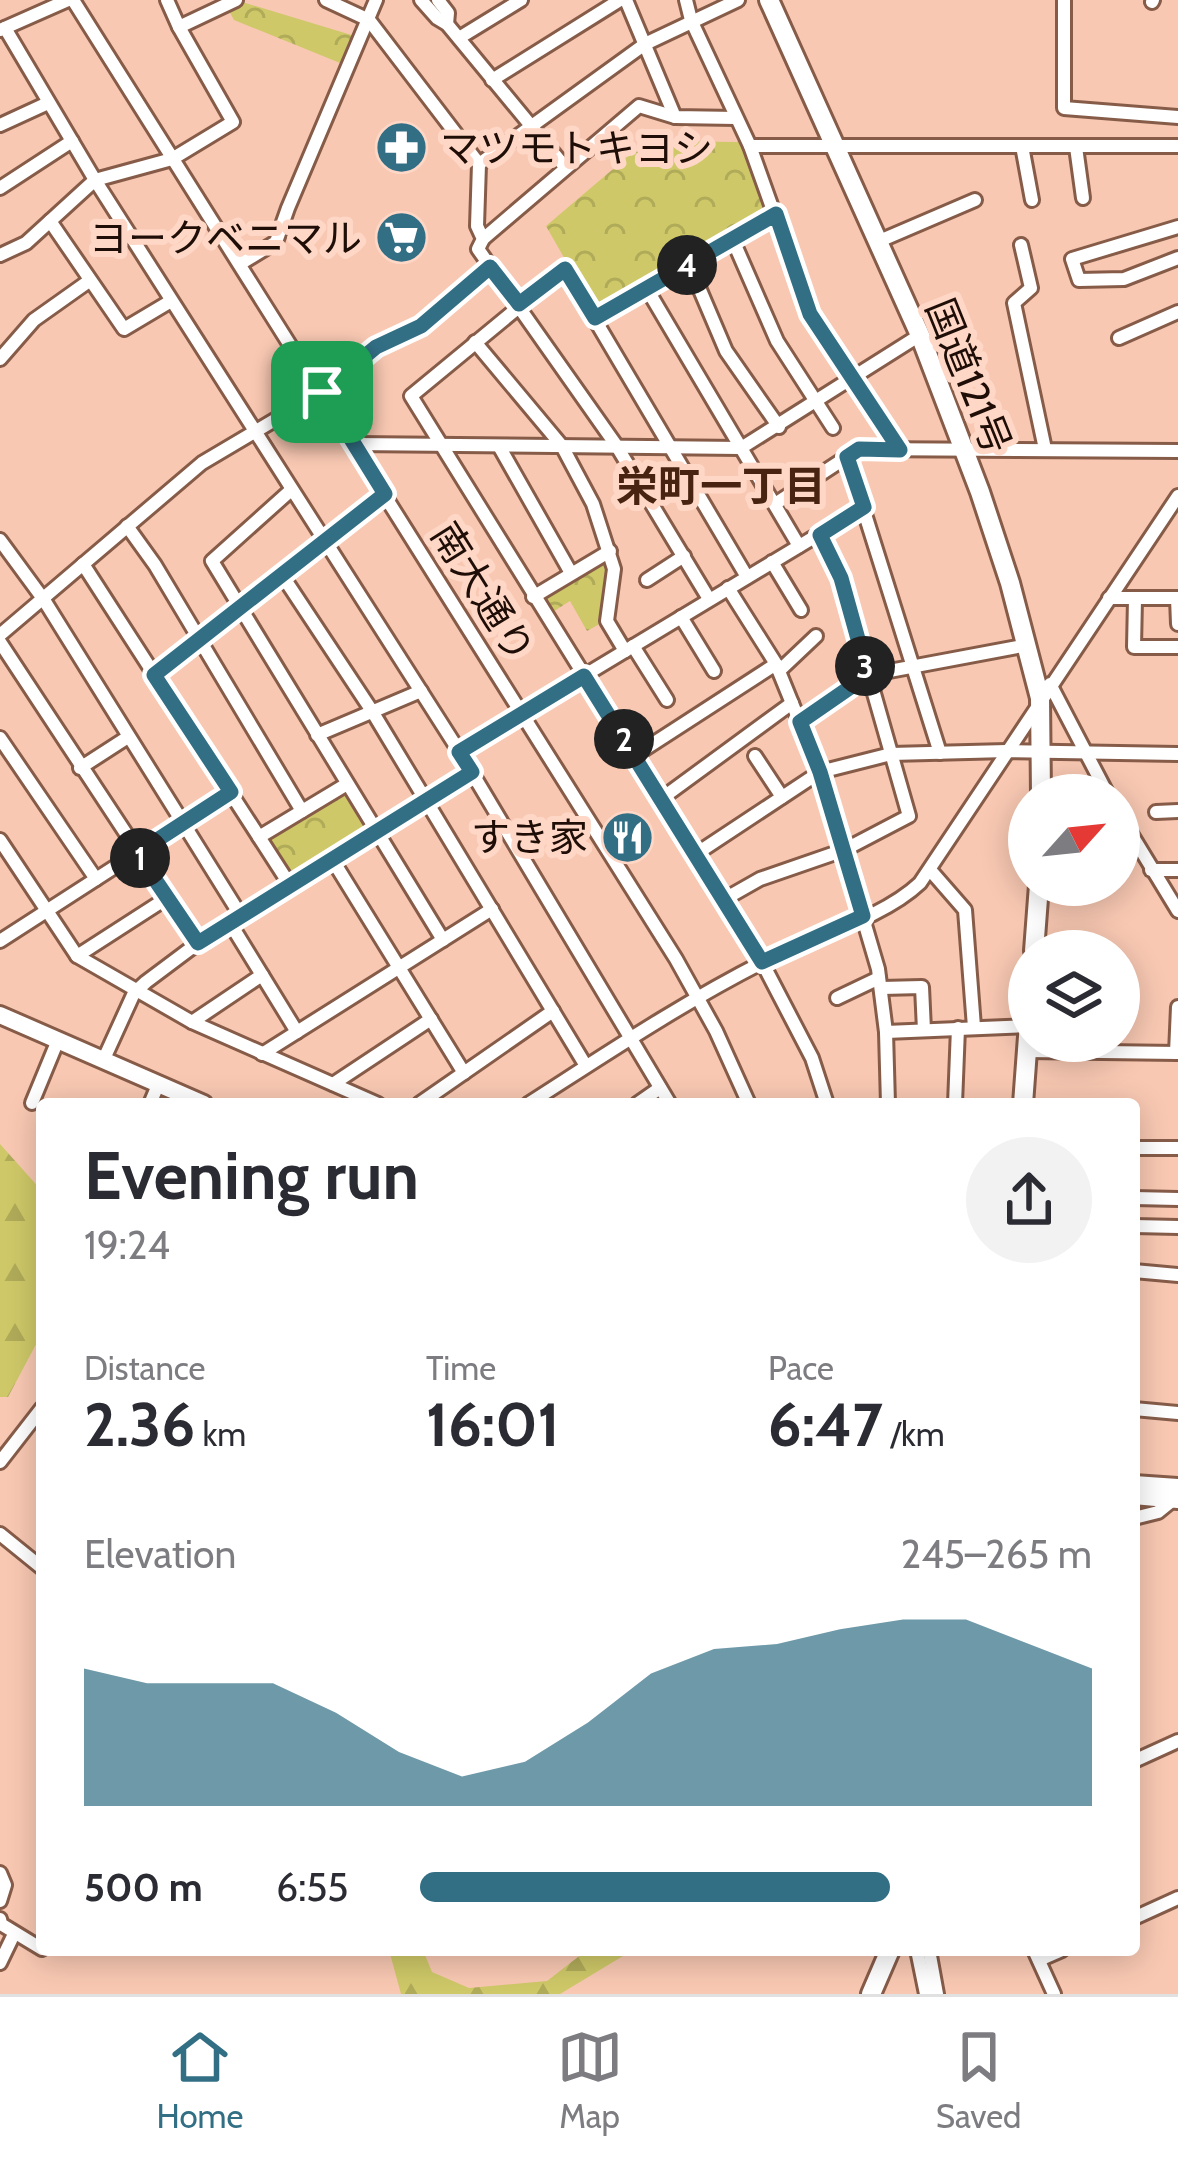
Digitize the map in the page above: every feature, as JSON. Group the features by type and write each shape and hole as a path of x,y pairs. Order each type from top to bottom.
{"highway":[{"name":"国道121号","path":"769,0 920,335 965,450 1045,691 1040,774"},
{"path":"1023,1098 1026,1062"},
{"path":"872,1994 888,1956"}],"main road":[{"path":"0,1015 189,1098"},
{"path":"1140,1486 1177,1495"},
{"path":"1140,1496 1177,1495"}],"street":[{"path":"70,0 2,29 472,772 667,1098"},
{"name":"南大通り","path":"70,0 525,714 698,998 745,1098"},
{"path":"0,255 26,243 95,180 172,159 233,122 166,0"},
{"path":"179,27 236,0"},
{"path":"326,0 369,20 479,164 477,226 483,239"},
{"path":"240,264 280,236 376,0"},
{"path":"421,0 447,24 565,167"},
{"path":"438,0 448,13 447,24"},
{"path":"459,38 521,0"},
{"path":"492,80 623,0 674,117"},
{"path":"686,0 750,146 810,314 900,450"},
{"path":"479,164 645,44 738,0"},
{"path":"1064,0 1064,108 1178,117"},
{"path":"0,125 48,103"},
{"path":"710,599 616,445 478,249 483,239 640,106 674,117 736,118"},
{"path":"0,188 72,141"},
{"path":"750,146 1178,146"},
{"path":"1022,146 1032,200"},
{"path":"1076,147 1083,198"},
{"path":"878,242 975,200"},
{"path":"595,318 776,214"},
{"path":"50,220 124,328 171,301"},
{"path":"1178,227 1072,259 1078,280 1124,279 1178,258"},
{"path":"732,238 777,341 832,428"},
{"path":"1021,245 1030,288 1014,303 1045,449"},
{"path":"689,264 726,351 779,427"},
{"path":"198,943 80,768 0,638 202,463 322,392 376,347 421,326 490,267"},
{"path":"747,577 565,269 411,396 762,962 812,1058 825,1098"},
{"path":"0,358 34,320 89,281"},
{"path":"646,289 799,547"},
{"path":"1119,338 1178,312"},
{"path":"354,445 740,448 920,335"},
{"path":"476,342 562,446 593,504 614,569 607,621 667,700"},
{"path":"499,446 571,573"},
{"path":"775,504 859,449 1178,451"},
{"path":"847,457 940,753"},
{"path":"290,491 212,561 442,940"},
{"path":"154,675 385,494"},
{"path":"537,1098 632,1036 762,962 905,896 931,872 964,812 1178,496"},
{"path":"459,752 864,507"},
{"path":"127,526 302,811"},
{"path":"723,900 760,879 844,850 908,816 841,578 820,535"},
{"path":"0,540 44,599 183,823 297,1032"},
{"path":"533,597 610,551"},
{"path":"647,580 684,556"},
{"path":"772,562 801,610"},
{"path":"83,564 290,884"},
{"path":"282,575 372,711 586,1066"},
{"path":"728,588 778,668 820,772 881,983 887,1098"},
{"path":"1109,598 1178,598 1178,624"},
{"path":"1135,599 1134,647 1178,647"},
{"path":"681,617 714,671"},
{"path":"634,756 778,668 816,636"},
{"path":"800,722 868,675 1028,645"},
{"path":"317,735 421,691"},
{"path":"1045,691 1097,774"},
{"path":"662,800 791,704"},
{"path":"80,768 128,737"},
{"path":"0,738 96,879"},
{"path":"696,854 820,772 891,754 1178,754"},
{"path":"755,756 782,797"},
{"path":"103,1061 134,993 198,943 472,772"},
{"path":"260,837 347,784"},
{"path":"0,940 231,792"},
{"path":"1156,812 1178,811"},
{"path":"0,840 77,956 134,993 192,1022 364,1098"},
{"path":"1140,852 1174,898 1178,911"},
{"path":"332,860 464,1073"},
{"path":"1150,870 1178,870"},
{"path":"931,872 965,910 974,1027"},
{"path":"77,956 167,898"},
{"path":"262,1054 492,909"},
{"path":"192,1022 262,975"},
{"path":"837,998 881,983 922,987 924,1030"},
{"path":"1140,1053 1177,1053 1178,1006"},
{"path":"428,1098 553,1011"},
{"path":"333,1084 430,1019"},
{"path":"886,1032 1008,1025"},
{"path":"955,1098 958,1028"},
{"path":"32,1103 58,1040"},
{"path":"153,1098 158,1085"},
{"path":"646,1098 661,1088"},
{"path":"1140,1148 1178,1148"},
{"path":"1140,1198 1178,1198"},
{"path":"1140,1226 1178,1227"},
{"path":"1140,1271 1178,1274"},
{"path":"1140,1410 1178,1413"},
{"path":"0,1462 36,1416"},
{"path":"1140,1516 1158,1511 1177,1495"},
{"path":"0,1534 36,1563"},
{"path":"1140,1758 1178,1741"},
{"path":"0,1873 5,1885 0,1900"},
{"path":"1140,1915 1178,1898"},
{"path":"0,1918 1,1924 36,1946"},
{"path":"0,1963 14,1934"},
{"path":"918,1956 926,1994"},
{"path":"930,1956 937,1994"},
{"path":"1037,1956 1054,1994"}],"green space":[{"path":"242,2 358,37 345,65 234,20 228,9"},
{"path":"741,138 768,208 766,217 600,312 594,310 546,226 646,141 737,142"},
{"path":"605,557 611,561 603,622 587,631 570,601 551,613 544,594"},
{"path":"344,790 360,806 368,829 293,874 287,873 267,841 269,834"},
{"path":"0,1144 36,1184 36,1344 8,1397 0,1397"},
{"path":"391,1956 425,1956 432,1972 469,1988 547,1981 579,1956 623,1956 560,1994 401,1994"}],"place":[{"name":"マツモトキヨシ","path":"401,148"},
{"name":"ヨークベニマル","path":"401,238"},
{"name":"すき家","path":"627,837"}],"district":[{"name":"栄町一丁目","path":"721,486"}],"route":[{"path":"776,214 810,314 900,450 859,449 847,457 864,507 820,535 841,578 868,675 800,722 863,916 762,962 584,676 459,752 472,772 198,943 137,853 231,792 154,675 385,494 322,392 376,347 421,326 490,267 519,304 565,269 595,318 776,214"}]}
